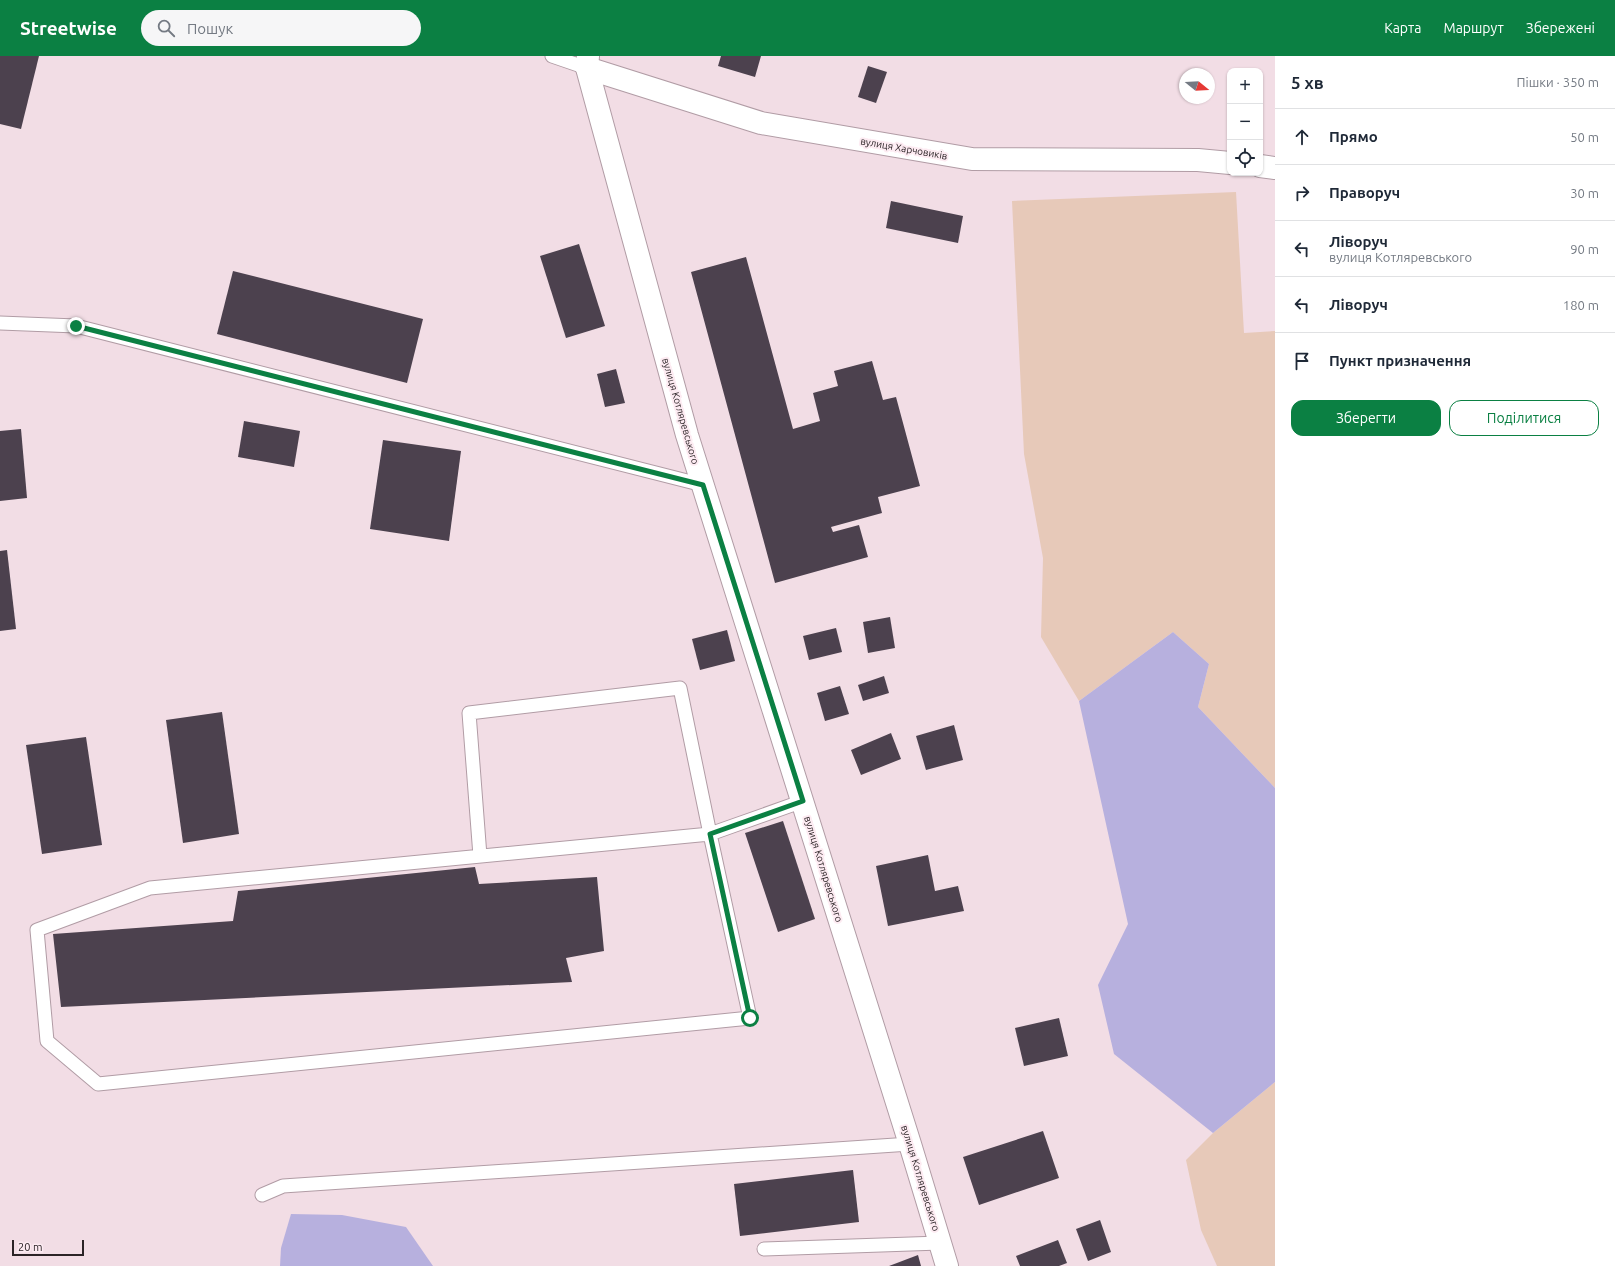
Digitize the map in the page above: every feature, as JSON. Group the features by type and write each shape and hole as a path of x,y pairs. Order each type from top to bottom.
{"street":[{"name":"вулиця Харчовиків","path":"587,62 761,123 972,159 1198,160 1227,163"},
{"name":"вулиця Котляревського","path":"587,62 687,435 803,801 947,1266"},
{"path":"1263,166 1275,168"}],"lane":[{"path":"552,56 587,62"},
{"path":"0,323 76,326 703,485"},
{"path":"480,856 469,713 680,688 710,834 750,1018 98,1084 48,1042 37,930 150,888 710,834 803,801"},
{"path":"262,1195 283,1186 910,1144"},
{"path":"764,1249 940,1243"}],"shaded area":[{"path":"1236,192 1244,333 1275,331 1275,788 1198,707 1209,664 1173,632 1079,701 1041,637 1043,558 1024,454 1012,201"},
{"path":"1173,632 1209,664 1198,707 1275,788 1275,1082 1213,1133 1114,1054 1098,985 1128,924 1079,701"},
{"path":"1275,1082 1275,1266 1217,1266 1201,1230 1186,1160 1213,1133"},
{"path":"291,1214 342,1215 406,1227 433,1266 280,1266 281,1248"}],"building":[{"path":"0,56 39,56 21,129 0,124"},
{"path":"721,56 761,56 755,77 718,66"},
{"path":"868,66 887,72 876,103 858,97"},
{"path":"891,201 963,216 958,243 886,228"},
{"path":"579,244 605,326 566,338 540,256"},
{"path":"746,257 793,429 820,421 813,393 838,386 834,371 872,361 883,400 896,397 920,486 878,497 882,513 831,527 833,532 859,525 868,557 775,583 691,272"},
{"path":"233,271 423,319 407,383 217,334"},
{"path":"616,369 625,403 605,407 597,374"},
{"path":"244,421 300,431 294,467 238,457"},
{"path":"21,429 27,498 0,501 0,431"},
{"path":"383,440 461,451 449,541 370,529"},
{"path":"7,550 16,629 0,631 0,551"},
{"path":"890,617 895,648 868,653 863,622"},
{"path":"836,628 842,652 809,660 803,636"},
{"path":"727,630 735,661 700,670 692,639"},
{"path":"884,676 889,693 863,701 858,685"},
{"path":"840,686 849,714 825,721 817,693"},
{"path":"222,712 239,834 183,843 166,720"},
{"path":"954,725 963,760 926,770 916,736"},
{"path":"891,733 901,759 861,775 851,750"},
{"path":"86,737 102,845 42,854 26,745"},
{"path":"783,821 815,919 778,932 745,833"},
{"path":"928,855 935,891 958,886 964,911 888,926 876,866"},
{"path":"475,867 479,884 597,877 604,951 566,958 572,982 61,1007 53,934 233,921 238,891"},
{"path":"1059,1018 1068,1056 1024,1066 1015,1028"},
{"path":"1043,1131 1059,1178 979,1205 963,1157"},
{"path":"853,1170 859,1222 740,1236 734,1184"},
{"path":"1100,1220 1111,1252 1088,1261 1076,1229"},
{"path":"1058,1240 1067,1263 1059,1266 1020,1266 1016,1256"},
{"path":"918,1255 921,1266 889,1266"}],"route":[{"path":"76,326 703,485 803,801 710,834 750,1018"}]}
